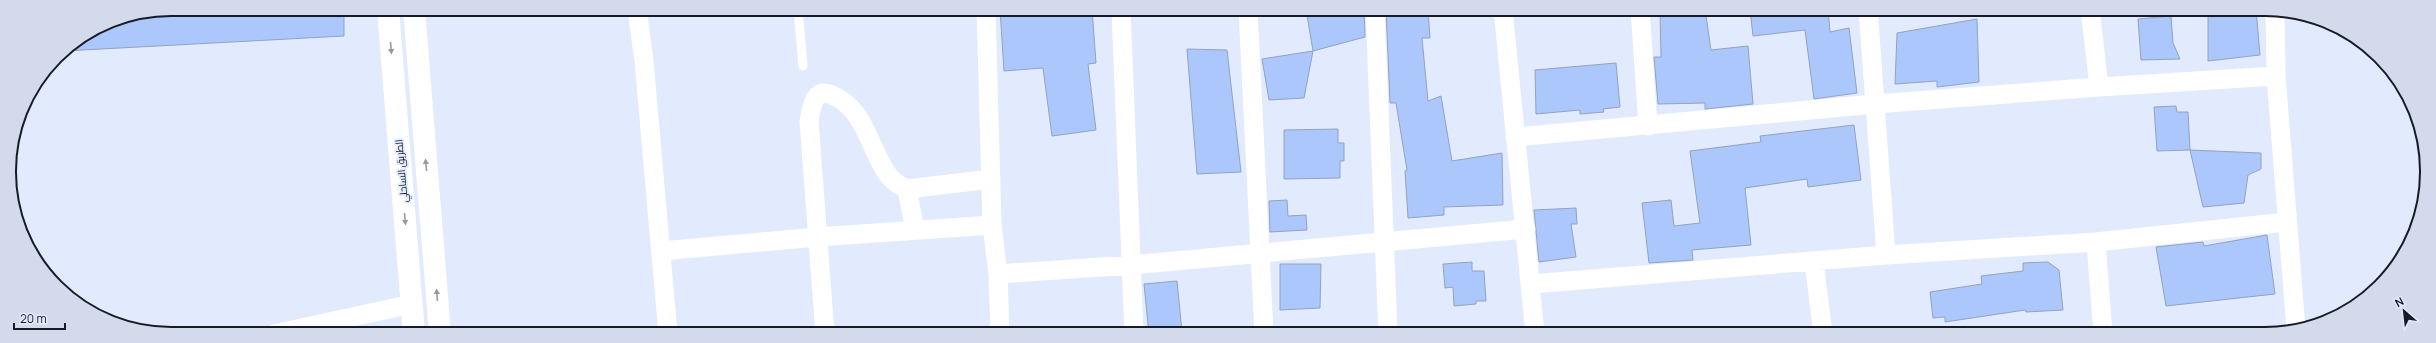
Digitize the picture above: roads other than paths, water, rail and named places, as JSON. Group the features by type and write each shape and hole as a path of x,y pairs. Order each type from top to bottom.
{"highway":[{"name":"الطريق الساحلي","path":"389,16 414,327"},
{"path":"415,16 439,327"}],"street":[{"path":"638,16 644,61 667,327"},
{"path":"986,16 992,225 998,274 1000,327"},
{"path":"1121,16 1134,327"},
{"path":"1248,16 1264,327"},
{"path":"1374,16 1388,327"},
{"path":"1505,16 1515,137 1526,229 1534,327"},
{"path":"1640,16 1648,126"},
{"path":"1868,16 1886,255"},
{"path":"2091,16 2099,87"},
{"path":"2275,16 2276,76 2296,324"},
{"path":"1515,137 1648,126 1874,104 2099,87 2276,76"},
{"path":"824,327 809,121 814,99 819,94 825,92 838,98 859,118 885,171 895,184 907,188 991,179"},
{"path":"907,188 915,230"},
{"path":"1531,284 1886,255 2096,242 2287,222"},
{"path":"661,251 817,237 992,225"},
{"path":"998,274 1131,265 1526,229"},
{"path":"2096,242 2102,327"},
{"path":"1814,262 1822,327"},
{"path":"306,327 412,304"}],"lane":[{"path":"799,16 803,66"}]}
